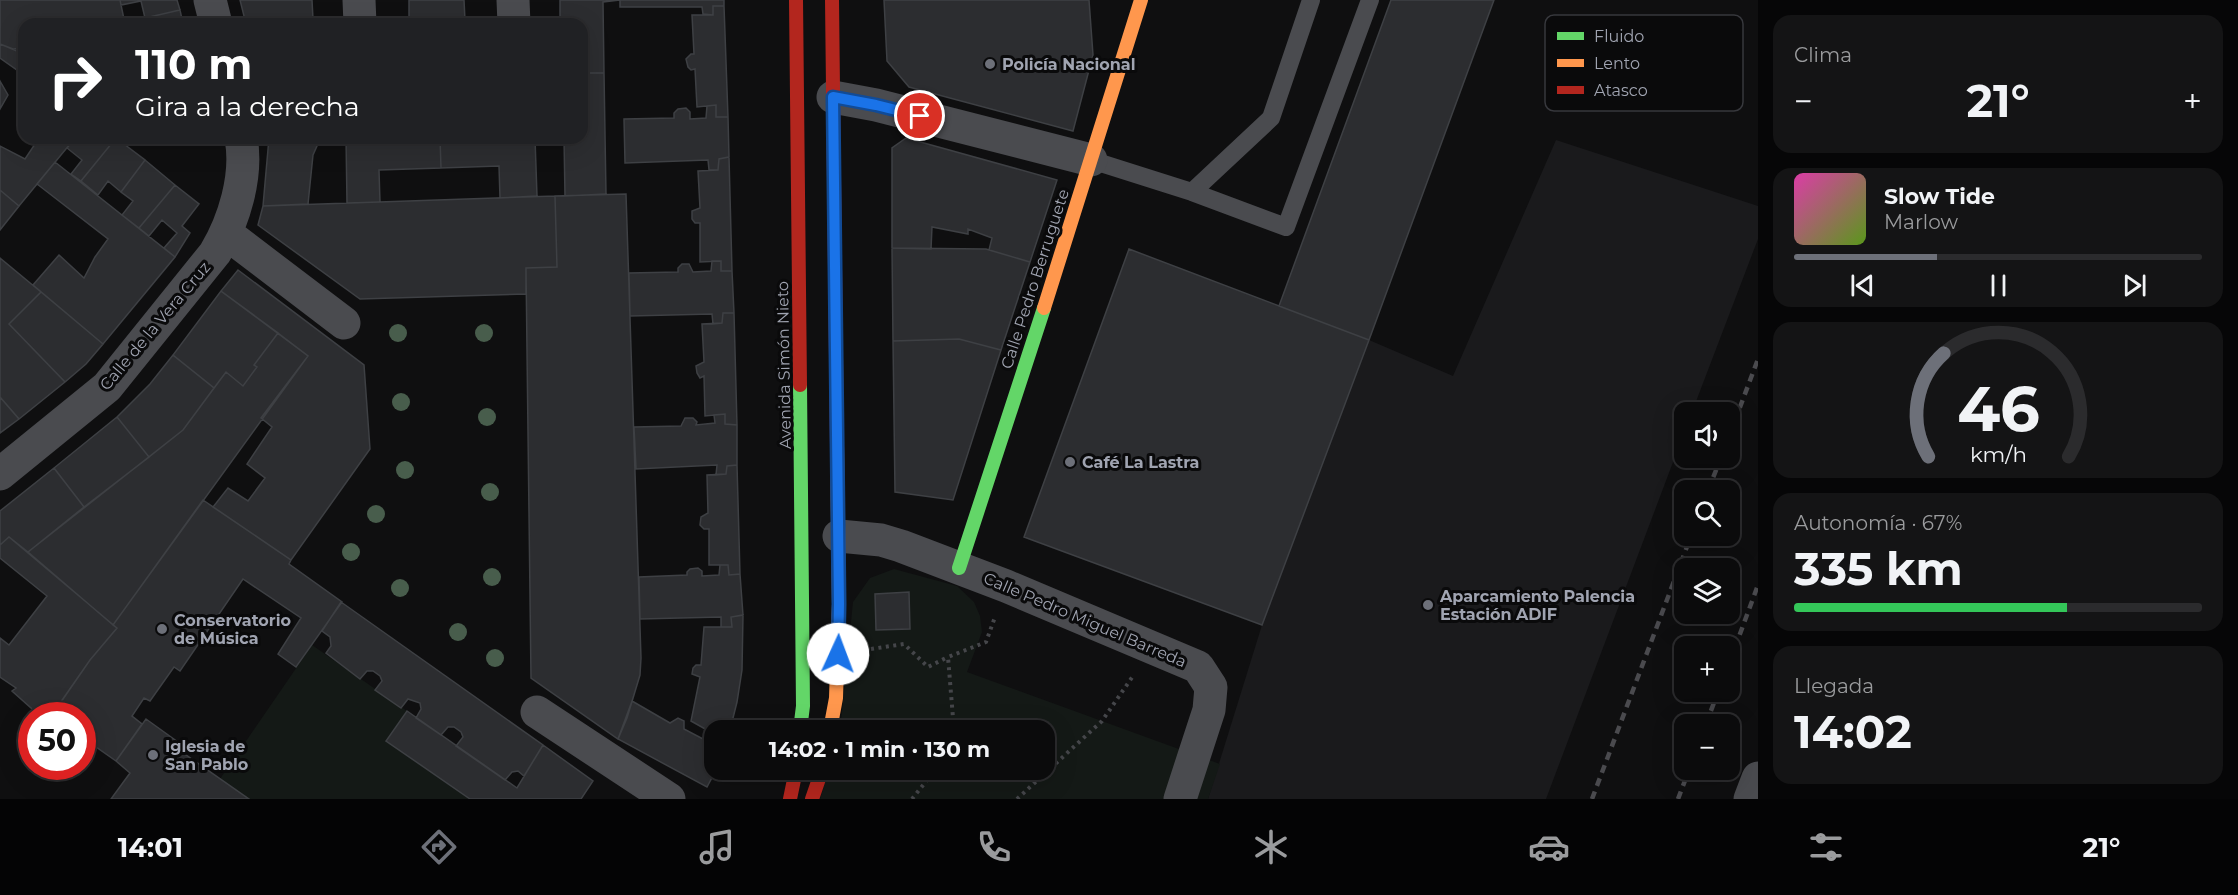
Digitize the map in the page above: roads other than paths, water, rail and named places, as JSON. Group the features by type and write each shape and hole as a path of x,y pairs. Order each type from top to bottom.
{"main road":[{"name":"Avenida Simón Nieto","path":"796,0 803,706 801,720"},
{"path":"809,0 809,68"},
{"path":"832,0 824,95 830,536 838,654 836,698 832,720"},
{"name":"Calle Pedro Berruguete","path":"960,568 1141,0"},
{"path":"810,122 812,153"},
{"path":"799,226 814,196"},
{"path":"800,379 815,409"},
{"path":"803,706 817,678"},
{"path":"790,799 794,780"},
{"path":"812,799 819,780"}],"street":[{"path":"210,0 214,18"},
{"path":"358,0 360,18"},
{"path":"513,0 514,18"},
{"path":"824,95 876,105 1091,160"},
{"name":"Calle de la Vera Cruz","path":"0,474 107,387 215,253 227,234 241,188 241,144"},
{"path":"227,234 344,323"},
{"name":"Calle Pedro Miguel Barreda","path":"830,536 881,540 960,568 1153,646 1198,667 1211,687 1209,710 1180,799"},
{"path":"537,712 669,799"},
{"path":"1750,799 1758,778"}],"lane":[{"path":"1192,192 1271,118 1311,0"},
{"path":"1091,160 1192,192 1286,227 1370,0"}],"railway":[{"path":"1740,407 1758,359"},
{"path":"1712,480 1717,468"},
{"path":"1592,799 1687,546"},
{"path":"1739,636 1758,585"},
{"path":"1710,714 1714,702"},
{"path":"1678,799 1685,780"}],"place":[{"name":"Policía Nacional","path":"990,64"},
{"name":"Café La Lastra","path":"1070,462"},
{"name":"Aparcamiento Palencia Estación ADIF","path":"1428,605"},
{"name":"Conservatorio de Música","path":"162,629"},
{"name":"Iglesia de San Pablo","path":"153,755"}]}
